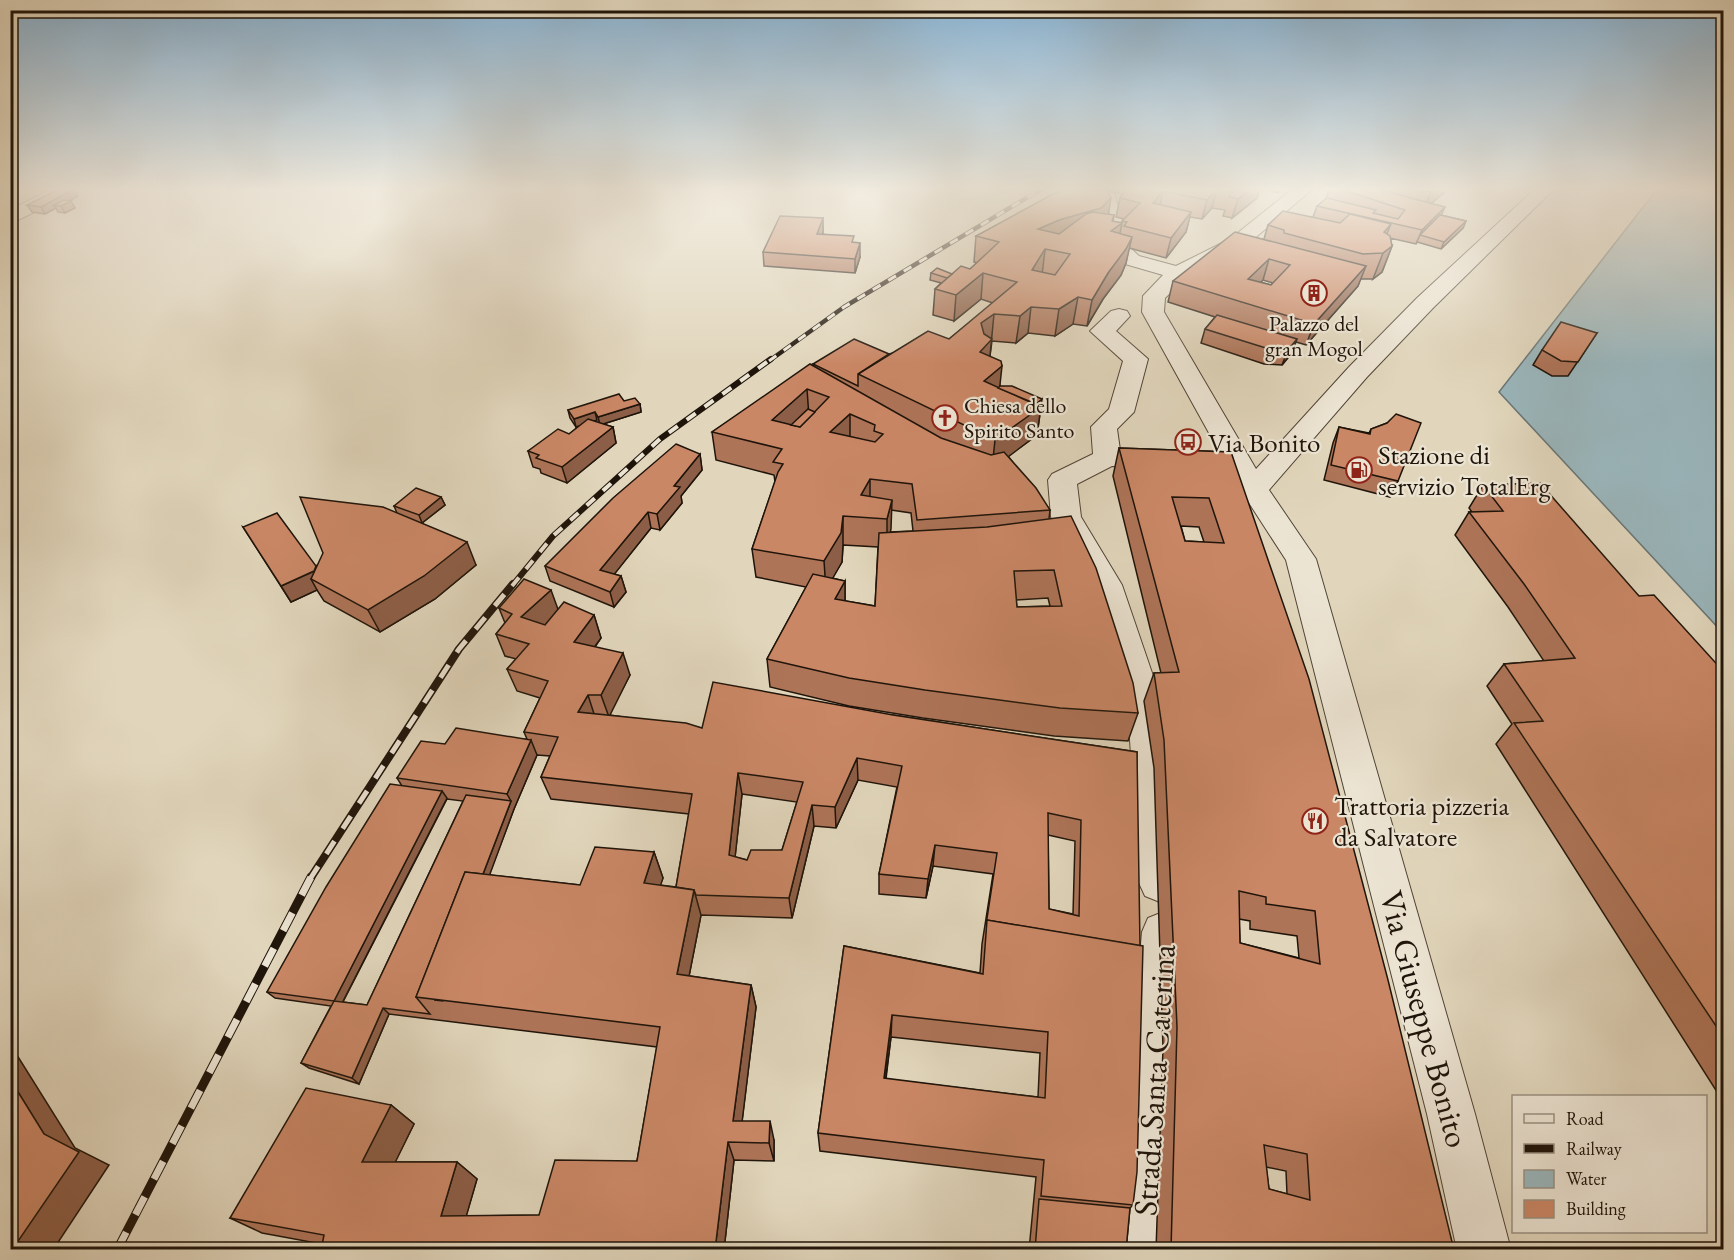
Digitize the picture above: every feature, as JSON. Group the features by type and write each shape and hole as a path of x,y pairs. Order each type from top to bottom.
{"street":[{"path":"1117,247 1132,260 1178,273"},
{"name":"Via Giuseppe Bonito","path":"1230,247 1178,273 1154,296 1153,312 1254,489 1300,559 1451,1114 1484,1250"},
{"path":"1119,316 1102,332 1136,359 1121,412 1104,428 1107,458 1202,464 1254,489 1395,334 1485,247"},
{"name":"Strada Santa Caterina","path":"1107,458 1062,480 1066,517 1106,585 1146,708 1164,930 1143,1250"}],"water":[{"path":"1612,247 1723,247 1723,633 1499,392"}],"building":[{"path":"765,247 859,247 855,259 763,252"},
{"path":"994,247 1127,247 1092,300 1078,297 1059,309 1031,307 1020,316 994,314 981,323 984,334 992,339 980,352 1001,361 1002,366 984,381 1041,407 995,440 858,374 928,331 949,339 1017,282 983,273 956,295 935,289 961,266 970,269","holes":["1045,249 1070,254 1055,275 1032,270"]},
{"path":"1216,247 1292,247 1366,266 1314,324 1173,281","holes":["1269,259 1290,265 1271,285 1248,279"]},
{"path":"1336,247 1391,247 1383,253 1363,254"},
{"path":"937,268 952,274 947,278 931,273"},
{"path":"1217,315 1297,339 1288,350 1269,349 1205,329"},
{"path":"1561,322 1597,333 1578,362 1561,361 1542,350"},
{"path":"854,339 889,354 858,374 858,386 813,364"},
{"path":"810,364 941,438 991,455 1004,452 1036,488 1050,510 917,520 912,484 870,479 861,495 892,500 887,519 843,516 841,533 824,561 752,549 778,472 783,464 773,462 782,449 712,432","holes":["807,389 829,397 800,427 772,420","850,414 875,425 874,431 883,434 875,442 830,432"]},
{"path":"1012,386 1042,399 1036,404 998,388"},
{"path":"619,394 624,401 635,398 640,404 598,417 595,412 574,419 568,410"},
{"path":"808,409 815,412 800,427 791,425"},
{"path":"1396,414 1421,423 1398,481 1331,465 1339,427 1370,434 1371,429 1387,423"},
{"path":"588,419 613,427 562,467 536,458 539,455 528,451 558,429 569,434"},
{"path":"676,444 700,454 674,486 680,487 657,514 648,512 600,570 621,576 610,592 545,566 613,498"},
{"path":"1119,448 1231,452 1309,679 1388,980 1454,1250 1171,1250 1177,1027 1164,740 1154,673 1179,672","holes":["1172,497 1209,498 1224,543 1185,541","1239,891 1266,897 1266,904 1315,911 1320,964 1240,943","1264,1145 1307,1154 1310,1200 1269,1189"]},
{"path":"1540,483 1639,596 1654,595 1724,672 1724,1038 1514,723 1543,721 1504,664 1575,658 1524,584 1469,512 1503,511 1483,485"},
{"path":"416,488 441,497 419,515 394,506"},
{"path":"300,497 383,507 467,542 424,576 368,610 311,579 323,553"},
{"path":"277,513 316,566 314,571 281,586 243,527"},
{"path":"1071,516 1096,568 1133,683 1138,713 1060,708 925,690 849,678 767,659 813,574 845,581 835,599 875,606 879,533 987,527","holes":["1054,570 1062,606 1017,607 1014,571"]},
{"path":"524,579 551,590 521,617 545,625 564,602 594,615 574,642 623,653 601,695 588,695 578,712 686,723 702,728 713,682 893,715 1137,752 1140,946 987,920 986,925 997,853 935,845 928,879 879,874 902,766 857,758 835,807 812,805 789,898 696,895 694,890 676,887 692,794 541,777 558,737 524,732 548,681 507,669 529,644 496,634 512,614 499,608","holes":["738,773 803,782 782,850 751,850 747,860 729,855","1048,813 1081,820 1079,916 1049,909"]},
{"path":"456,728 531,740 507,794 397,778 421,741 445,744"},
{"path":"390,784 442,791 334,1001 267,992 326,887"},
{"path":"466,795 511,801 483,874 465,872 416,997 430,1014 383,1008 352,1078 301,1063 334,1001 367,1005"},
{"path":"595,847 654,852 644,883 694,890 677,974 751,985 733,1121 770,1121 769,1143 728,1142 715,1250 321,1250 324,1235 230,1218 306,1088 391,1105 362,1162 457,1162 441,1216 539,1215 555,1160 637,1161 660,1027 416,997 465,872 580,885"},
{"path":"987,920 1143,946 1137,1172 1133,1205 1041,1196 1044,1160 818,1133 844,946 983,974","holes":["892,1015 1048,1032 1045,1098 884,1078"]},
{"path":"10,1079 44,1134 79,1152 12,1250 10,1250"},
{"path":"1039,1199 1130,1208 1126,1250 1035,1250"}],"railway":[{"path":"769,361 844,307 945,247"},
{"path":"512,586 553,536 660,439 771,359"},
{"path":"310,879 459,649 513,584"},
{"path":"117,1250 311,877"}],"place":[{"name":"Palazzo del gran Mogol","path":"1314,293"},
{"name":"Chiesa dello Spirito Santo","path":"945,418"},
{"name":"Via Bonito","path":"1188,442"},
{"name":"Stazione di servizio TotalErg","path":"1359,470"},
{"name":"Trattoria pizzeria da Salvatore","path":"1315,821"}]}
